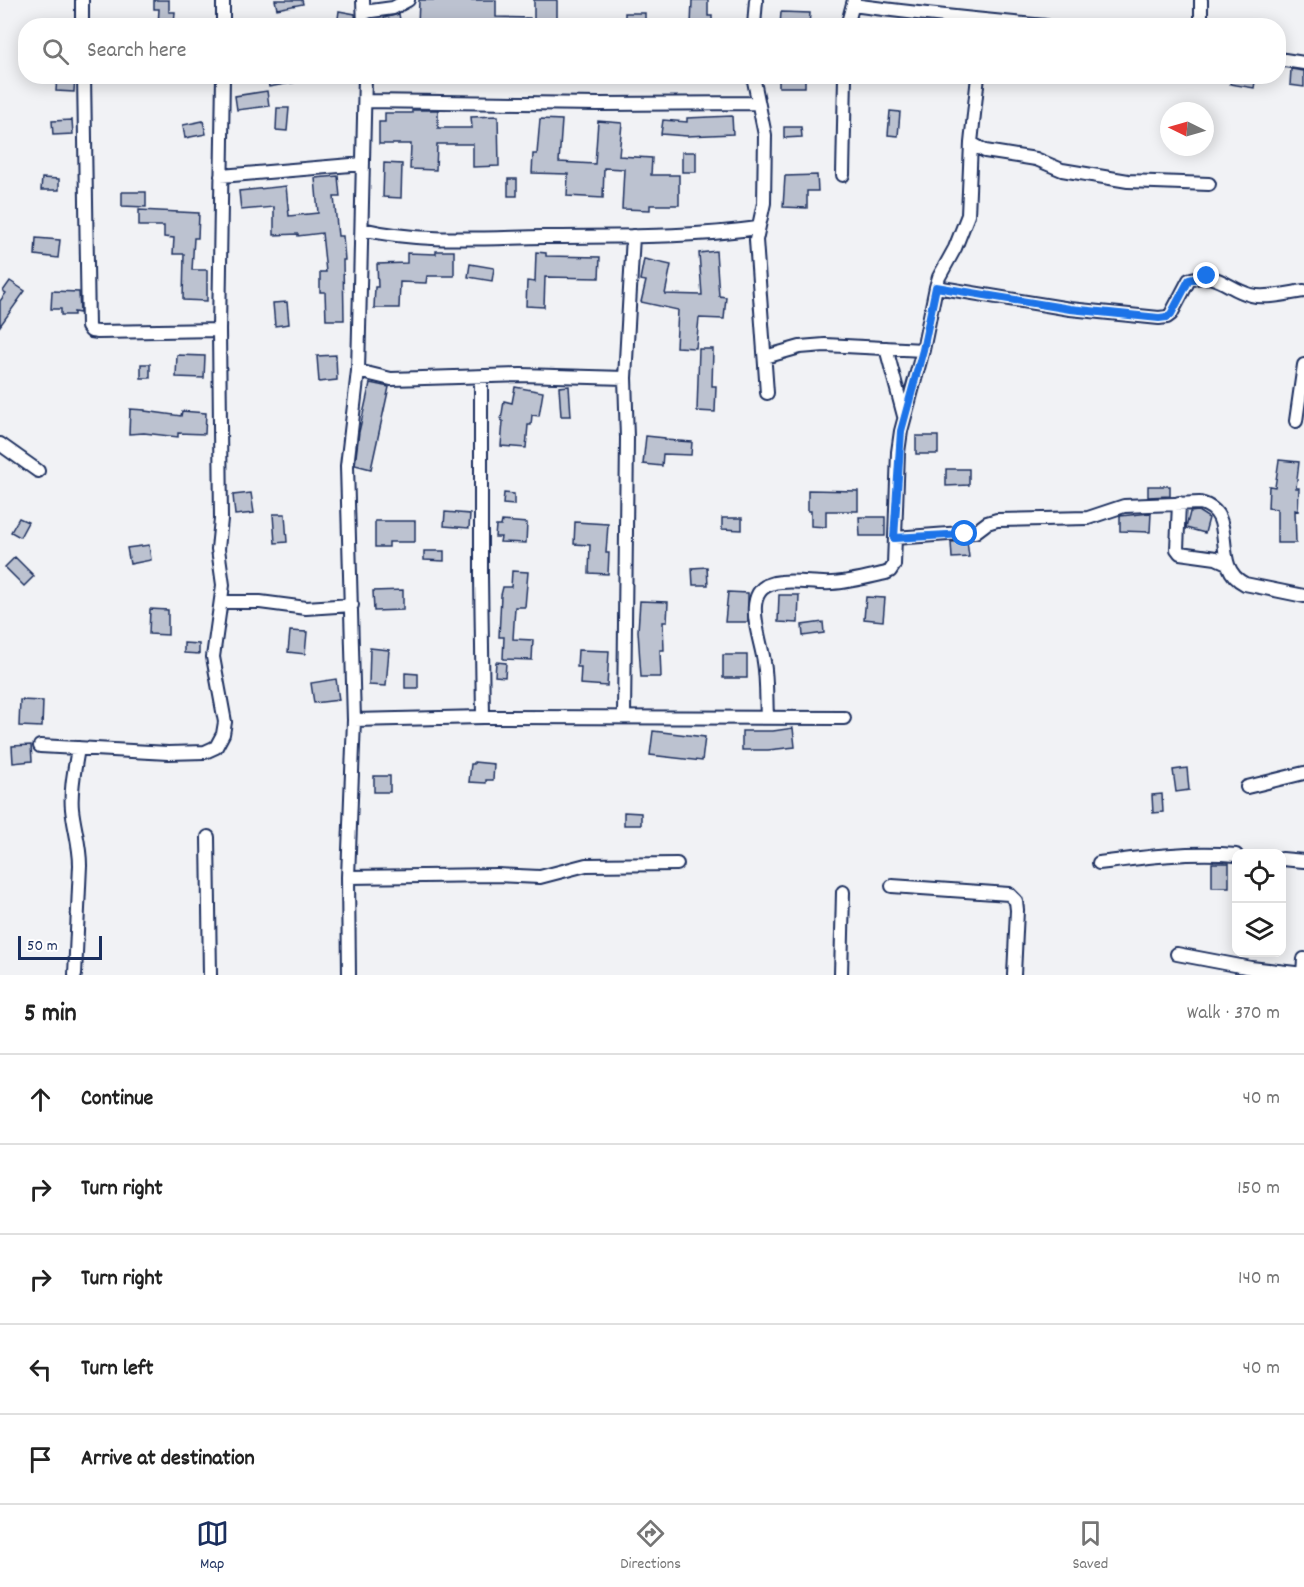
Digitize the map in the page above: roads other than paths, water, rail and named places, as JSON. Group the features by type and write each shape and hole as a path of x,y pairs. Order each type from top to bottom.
{"street":[{"path":"82,0 82,18"},
{"path":"223,0 223,18"},
{"path":"363,6 393,8 408,0"},
{"path":"755,18 756,0"},
{"path":"1201,0 1201,18"},
{"path":"849,18 853,3 955,18"},
{"path":"1286,60 1304,63"},
{"path":"84,84 88,327 98,332 219,330"},
{"path":"40,746 168,753 205,752 216,747 223,734 225,722 213,657 223,585 218,549 222,84"},
{"path":"349,975 348,877 354,720 347,466 358,371 365,84"},
{"path":"754,84 765,135 764,203 756,240 767,393"},
{"path":"843,175 845,84"},
{"path":"767,717 764,663 755,624 757,594 767,586 779,582 845,582 886,573 894,565 898,452 904,417 923,350 939,277 955,248 968,215 970,143 977,84"},
{"path":"365,101 431,104 599,105 757,103"},
{"path":"970,143 985,151 1036,159 1062,170 1128,181 1209,184"},
{"path":"221,176 363,164"},
{"path":"362,229 381,233 455,237 679,237 758,228"},
{"path":"624,717 627,438 625,378 633,237"},
{"path":"936,287 1070,309 1159,318 1171,314 1189,280 1196,277 1207,276 1220,280 1250,295 1304,291"},
{"path":"765,357 812,346 923,350"},
{"path":"886,348 904,417"},
{"path":"1296,422 1304,365"},
{"path":"358,371 391,379 521,375 625,378"},
{"path":"481,377 483,717"},
{"path":"0,444 38,471"},
{"path":"1179,503 1177,549 1180,553 1211,557 1227,563"},
{"path":"894,538 965,534 975,532 987,523 997,520 1088,518 1125,506 1200,503 1209,505 1223,527 1227,563 1237,579 1245,584 1304,596"},
{"path":"222,602 260,602 306,608 352,605"},
{"path":"354,720 483,717 844,718"},
{"path":"75,975 80,865 72,802 78,748"},
{"path":"1247,787 1304,773"},
{"path":"208,837 210,975"},
{"path":"1099,863 1155,855 1232,855"},
{"path":"1286,859 1304,861"},
{"path":"348,877 497,875 540,877 586,865 677,864"},
{"path":"892,886 1009,894 1016,901 1017,910 1014,975"},
{"path":"841,975 843,892"},
{"path":"1178,954 1251,968 1303,974 1304,959"}]}
